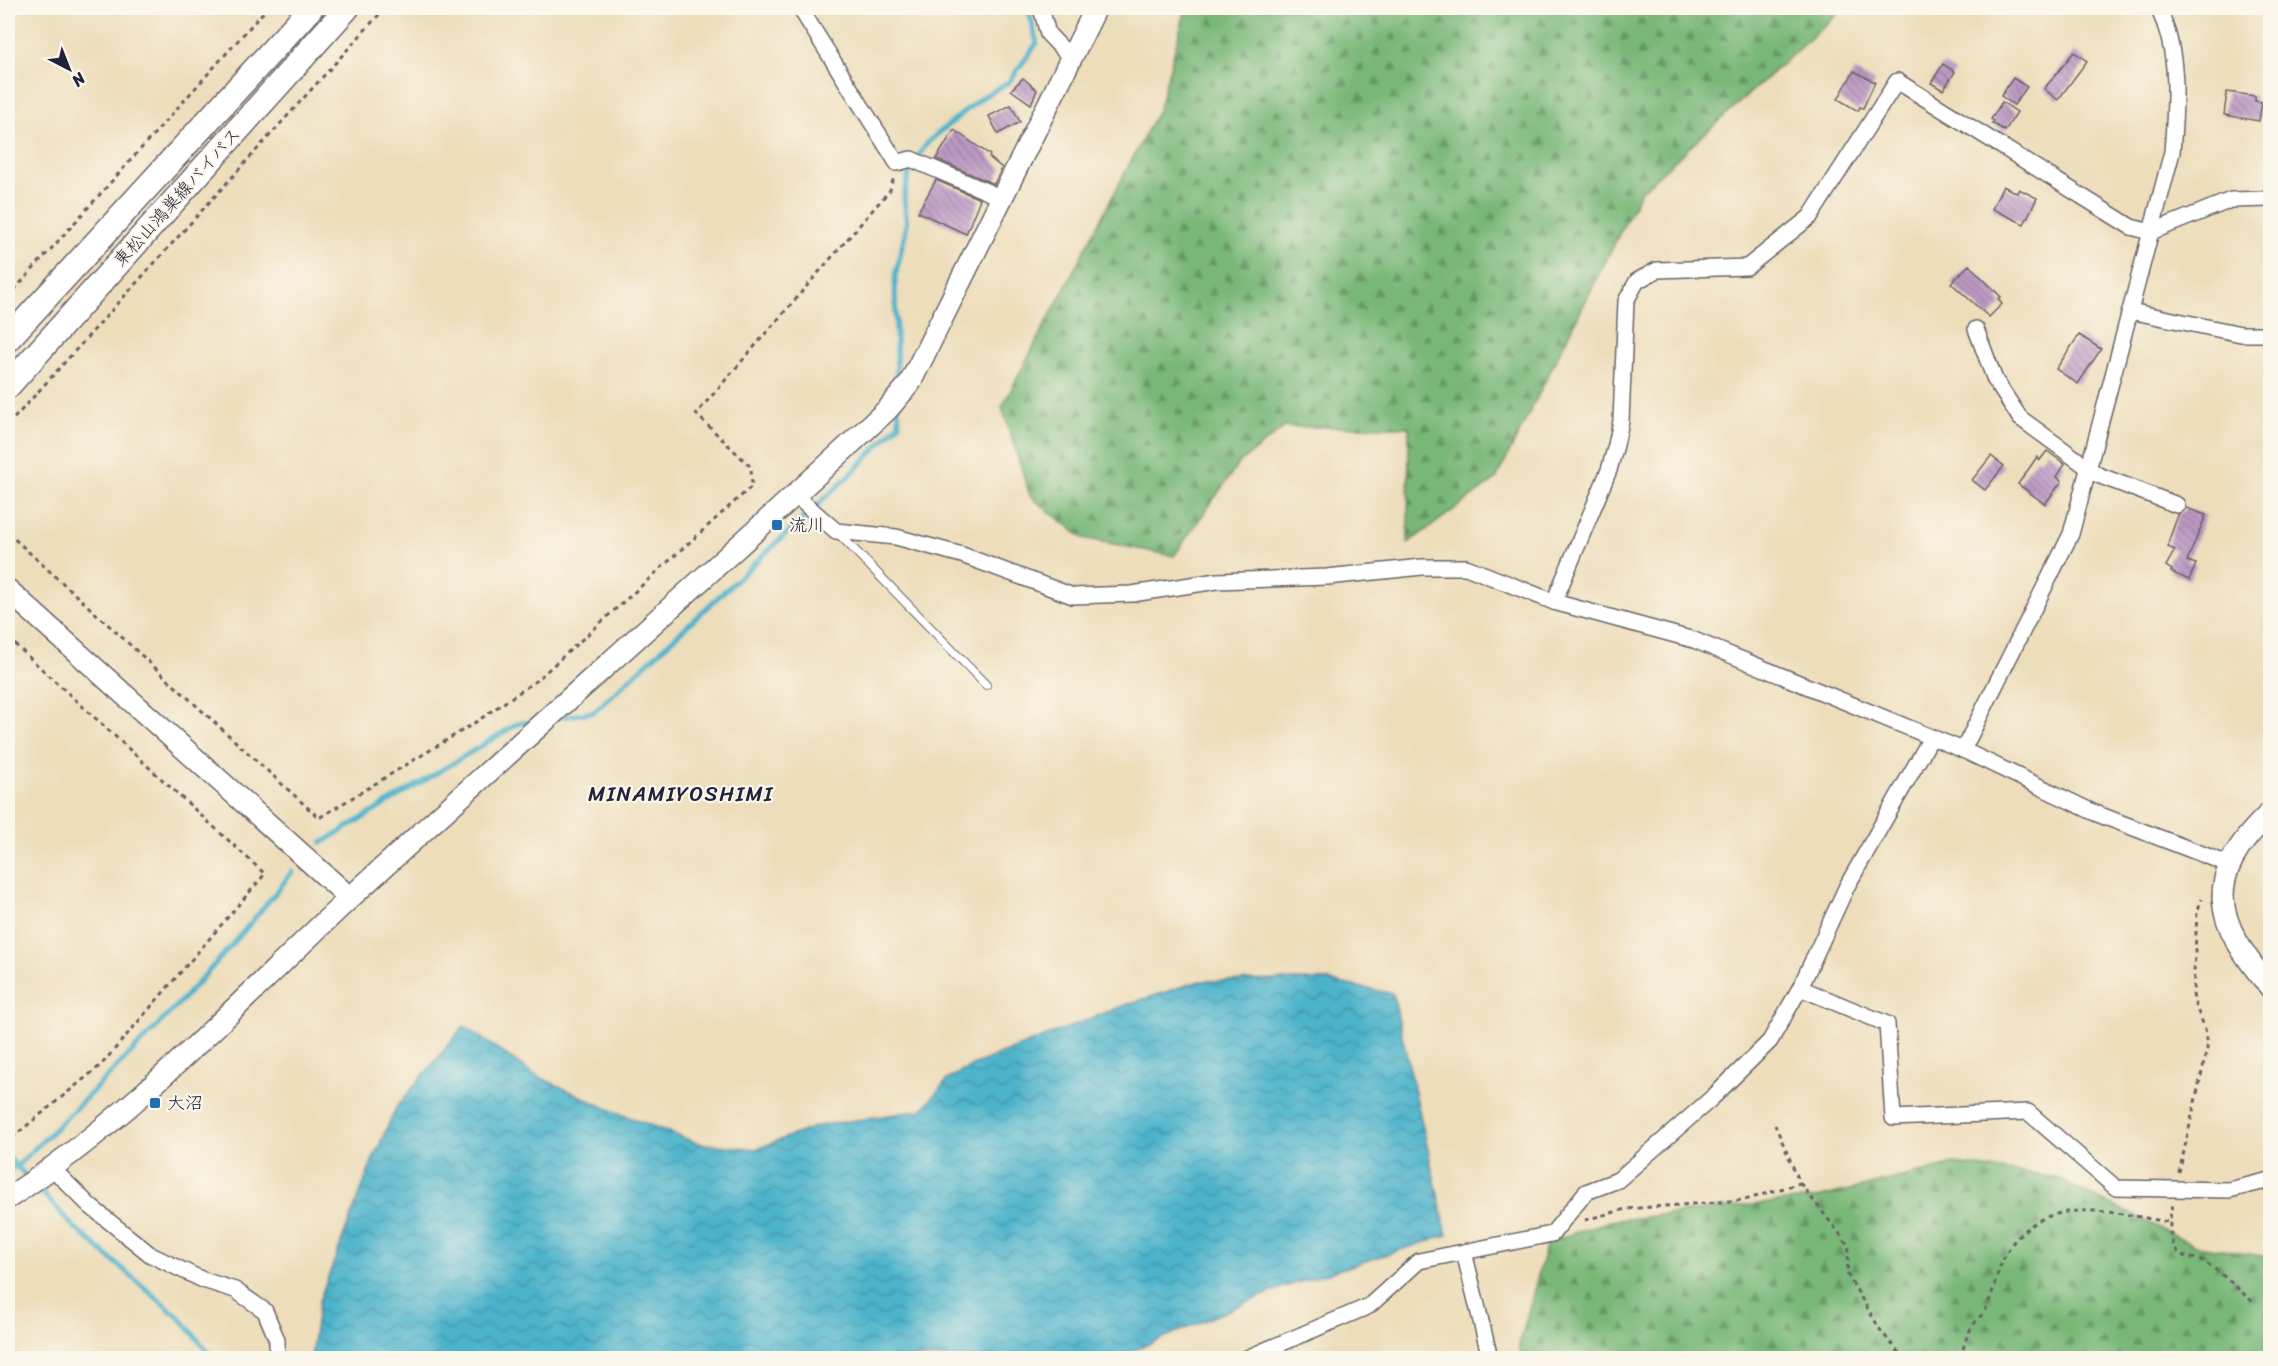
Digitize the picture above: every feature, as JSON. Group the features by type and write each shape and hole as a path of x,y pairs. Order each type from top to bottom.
{"main road":[{"name":"東松山鴻巣線バイパス","path":"8,339 311,8"},
{"name":"東松山鴻巣線バイパス","path":"8,386 347,8"}],"street":[{"path":"800,8 897,163 911,159 1002,198"},
{"path":"1041,8 1048,34 1071,58"},
{"path":"8,1198 52,1168 219,1025 350,898 796,496 888,410 909,383 1096,8"},
{"path":"1963,750 2071,534 2151,232 2172,152 2176,107 2169,33 2158,8"},
{"path":"1554,602 1609,470 1616,445 1621,421 1626,301 1637,281 1657,270 1747,267 1810,217 1897,81 2131,227 2151,232 2231,200 2271,199"},
{"path":"2130,311 2241,334 2271,334"},
{"path":"1976,329 1995,380 2020,418 2098,475 2176,505"},
{"path":"796,496 836,531 896,537 962,555 1072,596 1132,594 1216,581 1327,577 1422,567 1466,567 1554,602 1694,640 1963,750 2095,813 2228,864"},
{"path":"8,590 350,898"},
{"path":"1247,1359 1369,1306 1419,1261 1552,1234 1587,1192 1618,1180 1713,1097 1770,1041 1800,988 1847,886 1931,738"},
{"path":"2271,813 2228,864 2222,892 2228,923 2253,966 2271,987"},
{"path":"1800,988 1887,1024 1893,1118 2028,1112 2116,1188 2229,1190 2271,1180"},
{"path":"52,1168 90,1206 151,1255 203,1280 235,1290 265,1311 277,1340 277,1359"},
{"path":"1464,1252 1490,1359"}],"lane":[{"path":"836,531 986,685"}],"path":[{"path":"8,297 267,8"},
{"path":"8,425 386,8"},
{"path":"8,533 319,818 474,724 537,680 752,486 751,467 696,414 890,190 897,163"},
{"path":"8,638 265,874 101,1065 8,1141"},
{"path":"2204,895 2198,912 2193,994 2194,1005 2209,1033 2168,1222 2177,1250 2184,1256 2198,1259 2210,1266 2254,1303"},
{"path":"1774,1125 1800,1183 1849,1246 1847,1274 1881,1331 1903,1359"},
{"path":"1560,1226 1626,1209 1745,1200 1800,1183"},
{"path":"1961,1359 1965,1340 1986,1310 2007,1250 2021,1234 2042,1219 2070,1209 2168,1222"}],"green space":[{"path":"1186,8 1844,8 1641,191 1496,479 1408,543 1409,427 1285,427 1239,463 1174,556 1083,538 1030,496 1002,407 1159,108"},
{"path":"1955,1164 2053,1177 2197,1246 2261,1256 2270,1255 2270,1358 1521,1358 1519,1346 1547,1242 1610,1221 1821,1197"}],"water":[{"path":"1324,980 1393,994 1447,1235 1281,1288 1116,1358 311,1358 319,1301 373,1159 396,1108 464,1026 537,1076 613,1111 697,1143 756,1149 817,1126 922,1110 947,1080 973,1065 1125,1005 1199,981"}],"building":[{"path":"2074,52 2087,61 2058,100 2044,89"},
{"path":"1943,64 1955,72 1943,90 1931,83"},
{"path":"1854,71 1875,82 1863,108 1860,107 1858,111 1838,99"},
{"path":"1023,78 1037,90 1031,104 1011,90"},
{"path":"2013,78 2027,87 2014,105 2001,96"},
{"path":"2227,92 2255,96 2255,101 2262,102 2259,121 2224,115"},
{"path":"2002,102 2017,112 2005,131 1992,123 1994,121 1991,119"},
{"path":"1011,105 1020,122 998,134 989,116"},
{"path":"954,130 990,155 989,157 1002,168 994,184 936,159"},
{"path":"936,180 980,199 966,234 918,212"},
{"path":"2003,186 2017,193 2019,189 2037,198 2024,224 1992,209"},
{"path":"1969,265 2001,297 1998,299 2002,304 1989,317 1951,283"},
{"path":"2079,335 2101,349 2078,384 2056,369"},
{"path":"2047,451 2065,464 2057,477 2062,481 2045,504 2018,484 2037,457 2040,460"},
{"path":"1991,456 2004,466 1985,490 1972,480"},
{"path":"2186,508 2206,515 2187,561 2196,564 2189,580 2171,572 2172,570 2166,566 2175,550 2168,547 2169,540 2178,515"}],"waterway":[{"path":"897,388 895,277 907,225 904,197 910,168 928,142 981,98 1009,82 1037,43 1028,8"},
{"path":"561,717 594,712 853,472 899,424 898,406"},
{"path":"322,843 517,724 534,721"},
{"path":"8,1172 17,1166 160,1024 228,949 292,872"},
{"path":"8,1157 28,1178"},
{"path":"34,1184 75,1228 182,1320 213,1358"}],"place":[{"name":"流川","path":"777,525"},
{"name":"大沼","path":"155,1103"}],"district":[{"name":"MINAMIYOSHIMI","path":"681,794"}]}
